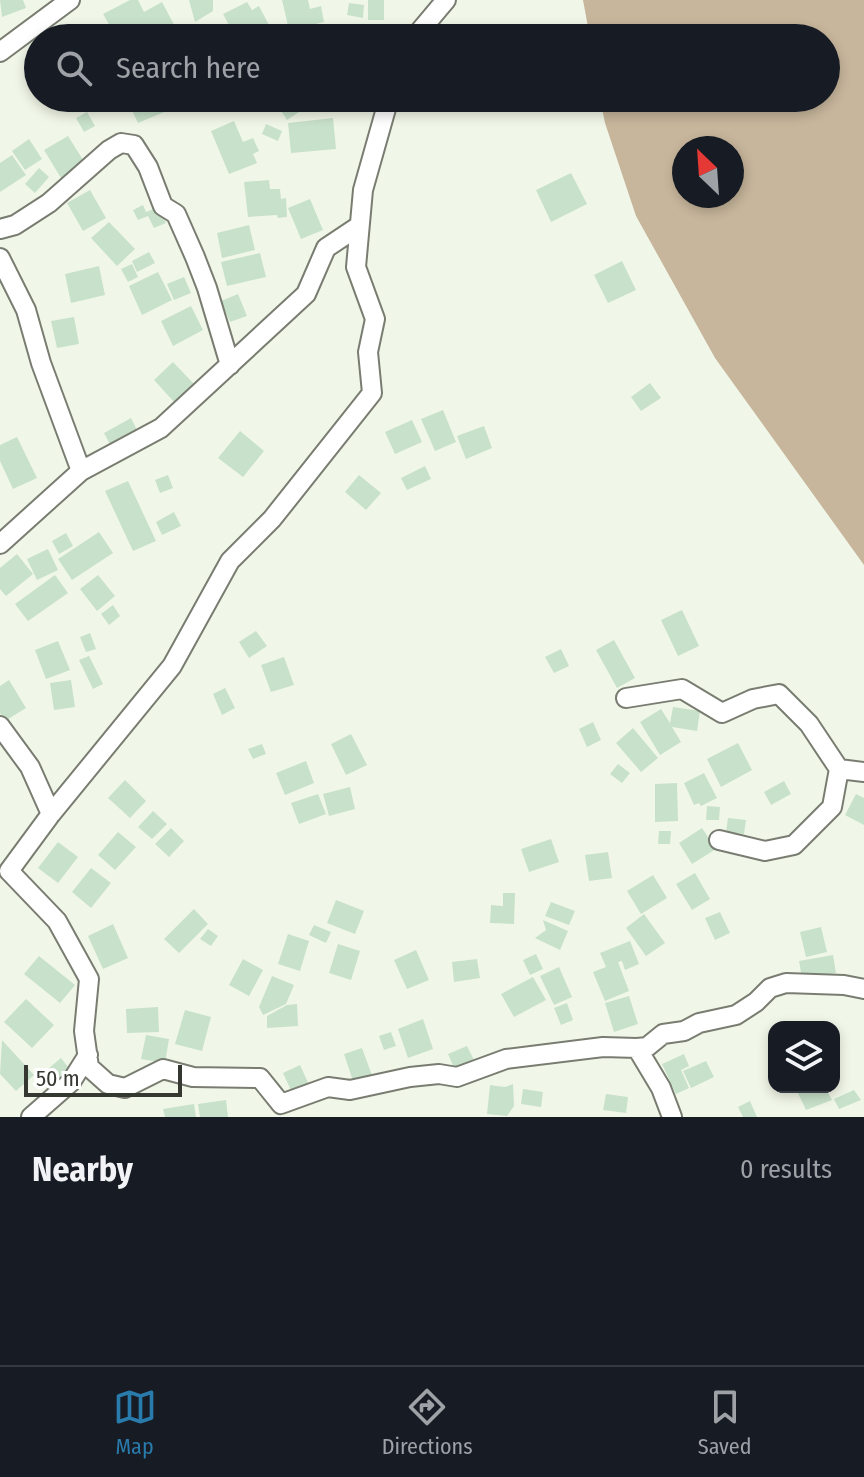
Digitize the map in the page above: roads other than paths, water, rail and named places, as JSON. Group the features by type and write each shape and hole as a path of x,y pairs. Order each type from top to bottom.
{"street":[{"path":"38,24 70,0"},
{"path":"426,24 446,0"},
{"path":"0,52 24,34"},
{"path":"385,112 363,190 356,267 375,319 368,352 372,393 272,519 230,561 172,666 51,814 9,871 57,921 89,979 84,1031 89,1067 108,1084 125,1088 163,1069 193,1077 260,1078 281,1104 328,1087 350,1090 410,1077 439,1074 457,1077 506,1059 603,1047 647,1047 663,1034 736,1015 770,988 786,983 844,985 864,989"},
{"path":"0,229 15,225 49,203 109,150 121,143 134,145 148,167 163,206 176,214 195,257 230,365"},
{"path":"0,544 81,471 161,428 306,294 326,248 359,226"},
{"path":"0,258 26,310 41,363 81,471"},
{"path":"626,698 682,689 722,713 753,699 779,694 809,724 839,769 832,807 794,845 765,851 719,840"},
{"path":"0,726 30,767 51,814"},
{"path":"839,769 864,772"},
{"path":"637,1048 661,1088 672,1117"},
{"path":"31,1117 71,1082 88,1055"}]}
